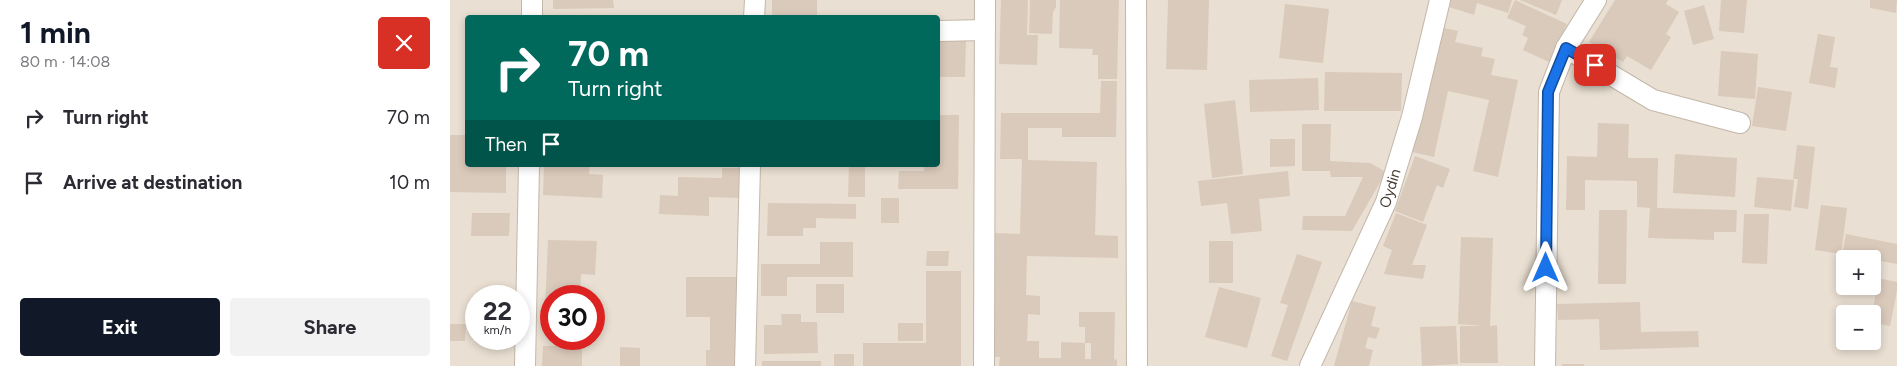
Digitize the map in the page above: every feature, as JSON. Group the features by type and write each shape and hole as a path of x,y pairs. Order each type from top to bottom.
{"street":[{"path":"532,0 532,15"},
{"path":"754,15 755,0"},
{"path":"984,366 985,0"},
{"path":"1136,0 1137,366"},
{"name":"Oydin","path":"1310,366 1386,202 1412,117 1440,0"},
{"path":"1545,366 1548,92 1566,48 1596,0"},
{"path":"940,31 985,30"},
{"path":"1566,48 1653,100 1740,123"},
{"path":"524,366 529,167"},
{"path":"745,366 750,167"}],"shaded area":[{"path":"450,0 1897,0 1897,366 450,366"}],"building":[{"path":"553,0 613,0 614,8 553,9"},
{"path":"772,0 817,0 817,15 772,15"},
{"path":"1001,0 1028,0 1027,35 1038,35 1037,65 999,64"},
{"path":"1030,0 1056,0 1056,7 1053,12 1052,34 1029,33"},
{"path":"1060,0 1119,0 1117,79 1098,79 1098,55 1092,55 1093,49 1059,48"},
{"path":"1168,0 1209,0 1207,70 1166,69"},
{"path":"1445,0 1512,0 1508,13 1477,3 1474,15 1443,5"},
{"path":"1515,0 1567,24 1549,62 1523,50 1528,38 1522,35 1526,26 1507,18"},
{"path":"1520,0 1562,0 1556,15"},
{"path":"1615,0 1668,0 1666,4 1679,12 1666,34 1671,37 1651,70 1627,56 1623,62 1589,42"},
{"path":"1721,0 1747,0 1744,33 1719,31"},
{"path":"1870,0 1897,0 1896,13 1870,8"},
{"path":"1285,4 1329,9 1323,63 1279,58"},
{"path":"1704,5 1714,39 1693,45 1684,11"},
{"path":"1439,27 1458,31 1455,42 1483,48 1481,56 1495,59 1491,75 1518,80 1498,177 1473,171 1489,100 1448,91 1434,157 1412,152"},
{"path":"1818,34 1835,37 1830,67 1838,68 1835,88 1809,83"},
{"path":"940,37 966,37 965,77 940,77"},
{"path":"1721,51 1758,54 1755,99 1718,96"},
{"path":"1325,72 1402,73 1401,111 1324,111"},
{"path":"1318,78 1319,110 1250,112 1249,80"},
{"path":"1101,81 1117,81 1116,137 1062,137 1062,128 1028,128 1028,160 1097,162 1095,235 1118,236 1118,258 1027,256 1026,295 1040,296 1040,315 1028,314 1027,341 1039,341 1039,358 1061,358 1061,342 1085,343 1085,327 1079,327 1079,312 1115,312 1114,359 1117,360 1117,366 999,366 1000,357 992,357 995,233 1020,234 1022,159 1000,159 1001,113 1100,113","holes":["1085,343 1091,343 1091,359 1085,359"]},
{"path":"1758,87 1792,92 1786,131 1752,126"},
{"path":"1235,100 1243,174 1212,178 1204,104"},
{"path":"940,115 959,115 958,189 898,189 899,171 924,171 924,167 940,167"},
{"path":"1598,123 1629,124 1628,158 1658,158 1657,208 1737,210 1736,232 1714,232 1714,240 1648,238 1650,208 1637,207 1637,181 1585,180 1585,210 1566,210 1567,156 1597,157"},
{"path":"1302,124 1331,124 1330,161 1370,163 1386,172 1352,231 1302,230 1303,216 1345,216 1363,177 1331,177 1330,171 1302,171"},
{"path":"450,135 465,135 465,167 506,167 506,193 450,192"},
{"path":"1270,139 1295,139 1295,166 1270,167"},
{"path":"1797,145 1815,147 1808,209 1794,207 1798,179 1793,179"},
{"path":"1675,154 1737,158 1735,197 1673,193"},
{"path":"1415,156 1450,169 1443,188 1437,185 1423,222 1395,211"},
{"path":"544,167 590,167 589,174 603,175 602,198 543,195"},
{"path":"849,167 865,167 865,197 848,197"},
{"path":"722,168 741,168 740,198 709,197 709,216 659,214 660,195 678,196 678,177 722,178"},
{"path":"1288,171 1290,196 1259,199 1262,231 1231,234 1227,203 1201,206 1198,181"},
{"path":"1757,177 1794,180 1791,211 1754,207"},
{"path":"881,198 899,198 899,223 881,223"},
{"path":"768,203 856,204 856,219 816,218 816,228 803,228 803,236 767,236"},
{"path":"1821,205 1847,208 1842,250 1836,250 1836,253 1815,250"},
{"path":"1599,210 1627,210 1626,284 1598,284"},
{"path":"472,213 510,213 509,236 471,236"},
{"path":"1396,213 1427,225 1412,265 1426,265 1423,279 1384,274 1392,250 1383,246"},
{"path":"1744,214 1769,214 1767,264 1742,263"},
{"path":"1846,234 1897,244 1897,264 1881,261 1881,250 1843,250"},
{"path":"1461,237 1493,238 1490,326 1497,325 1498,363 1460,363 1460,326 1484,326 1458,324"},
{"path":"548,240 597,241 595,275 581,274 580,285 546,285"},
{"path":"1209,241 1233,241 1233,283 1209,283"},
{"path":"820,242 853,242 853,277 787,277 787,296 761,296 761,264 820,264"},
{"path":"927,251 949,251 948,266 926,266"},
{"path":"1297,254 1322,262 1287,361 1271,356 1288,305 1280,303"},
{"path":"926,271 961,271 961,366 863,366 863,343 926,343"},
{"path":"686,277 738,277 737,366 706,366 706,350 710,350 710,317 686,317"},
{"path":"1881,279 1897,282 1890,326 1881,324 1881,305 1874,305 1875,295 1881,295"},
{"path":"816,284 844,284 844,313 816,313"},
{"path":"1219,287 1261,298 1247,348 1205,337"},
{"path":"1352,301 1376,307 1371,326 1380,328 1376,339 1368,337 1365,348 1373,350 1369,366 1334,366"},
{"path":"1640,302 1641,332 1698,331 1699,347 1600,350 1599,319 1558,320 1557,304"},
{"path":"781,314 801,314 801,322 817,322 818,353 764,354 764,325 782,325"},
{"path":"898,323 923,323 923,341 898,341"},
{"path":"450,324 465,324 465,341 450,341"},
{"path":"1456,326 1458,364 1422,366 1420,327"},
{"path":"620,347 640,348 640,366 620,366"},
{"path":"543,350 582,350 582,366 542,366"},
{"path":"834,354 854,354 854,366 834,366"},
{"path":"762,361 821,361 821,366 762,366"},
{"path":"1562,364 1584,364 1584,366 1562,366"}],"route":[{"path":"1546,268 1548,92 1566,48 1595,65"}]}
